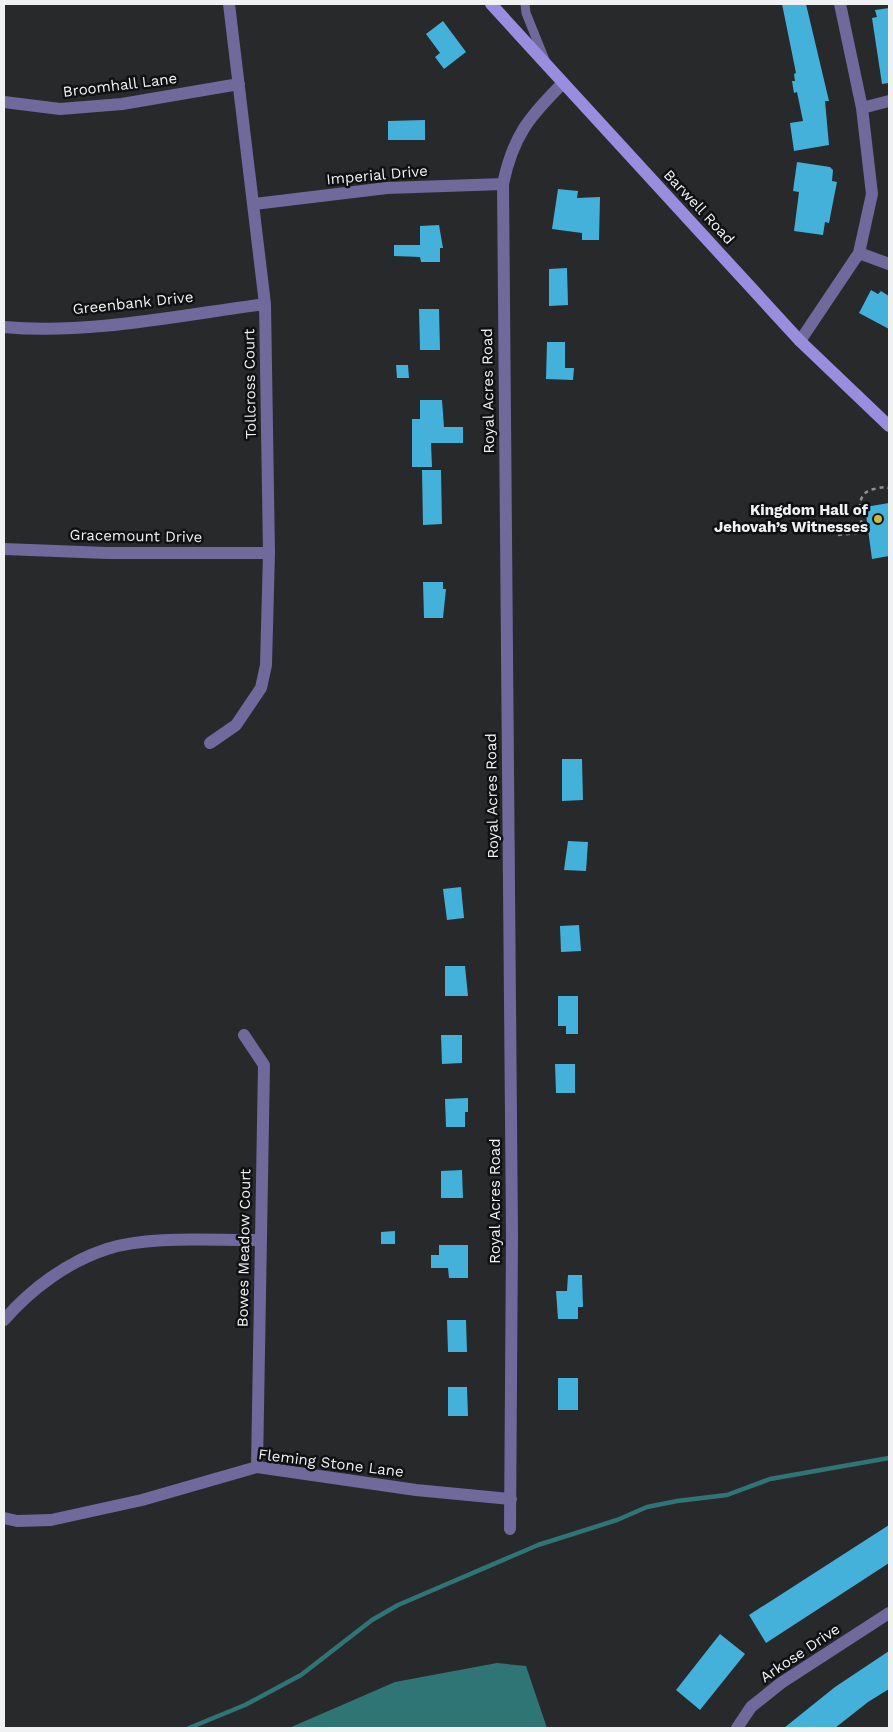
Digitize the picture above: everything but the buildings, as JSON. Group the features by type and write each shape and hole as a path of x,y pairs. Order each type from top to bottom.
{"street":[{"name":"Tollcross Court","path":"210,743 236,725 261,688 266,665 269,553 265,304 228,4"},
{"name":"Barwell Road","path":"490,4 546,62 800,341 889,426"},
{"path":"800,341 859,254 872,194 862,108 840,4"},
{"name":"Royal Acres Road","path":"510,1529 512,1226 502,184 508,157 521,130 564,83"},
{"name":"Broomhall Lane","path":"4,102 60,109 122,104 239,84"},
{"path":"862,108 889,101"},
{"name":"Imperial Drive","path":"254,204 387,188 502,184"},
{"path":"859,254 889,264"},
{"name":"Greenbank Drive","path":"4,326 31,329 100,325 265,304"},
{"name":"Gracemount Drive","path":"4,549 107,553 269,553"},
{"name":"Bowes Meadow Court","path":"244,1035 264,1065 257,1467"},
{"path":"4,1320 40,1285 70,1266 108,1249 150,1242 261,1240"},
{"name":"Fleming Stone Lane","path":"4,1518 17,1521 50,1520 142,1500 257,1467 416,1490 511,1498"},
{"name":"Arkose Drive","path":"737,1728 751,1707 781,1683 889,1613"}],"lane":[{"path":"525,4 526,13 546,62"}],"path":[{"path":"863,532 859,503 861,496 869,490 889,488"},
{"path":"838,535 868,532"}],"water":[{"path":"497,1663 526,1666 547,1728 289,1728 395,1682"}],"waterway":[{"path":"189,1728 245,1705 301,1675 372,1620 398,1605 538,1545 617,1520 647,1507 727,1495 770,1479 889,1458"}],"place":[{"name":"Kingdom Hall of Jehovah’s Witnesses","path":"878,519"}]}
